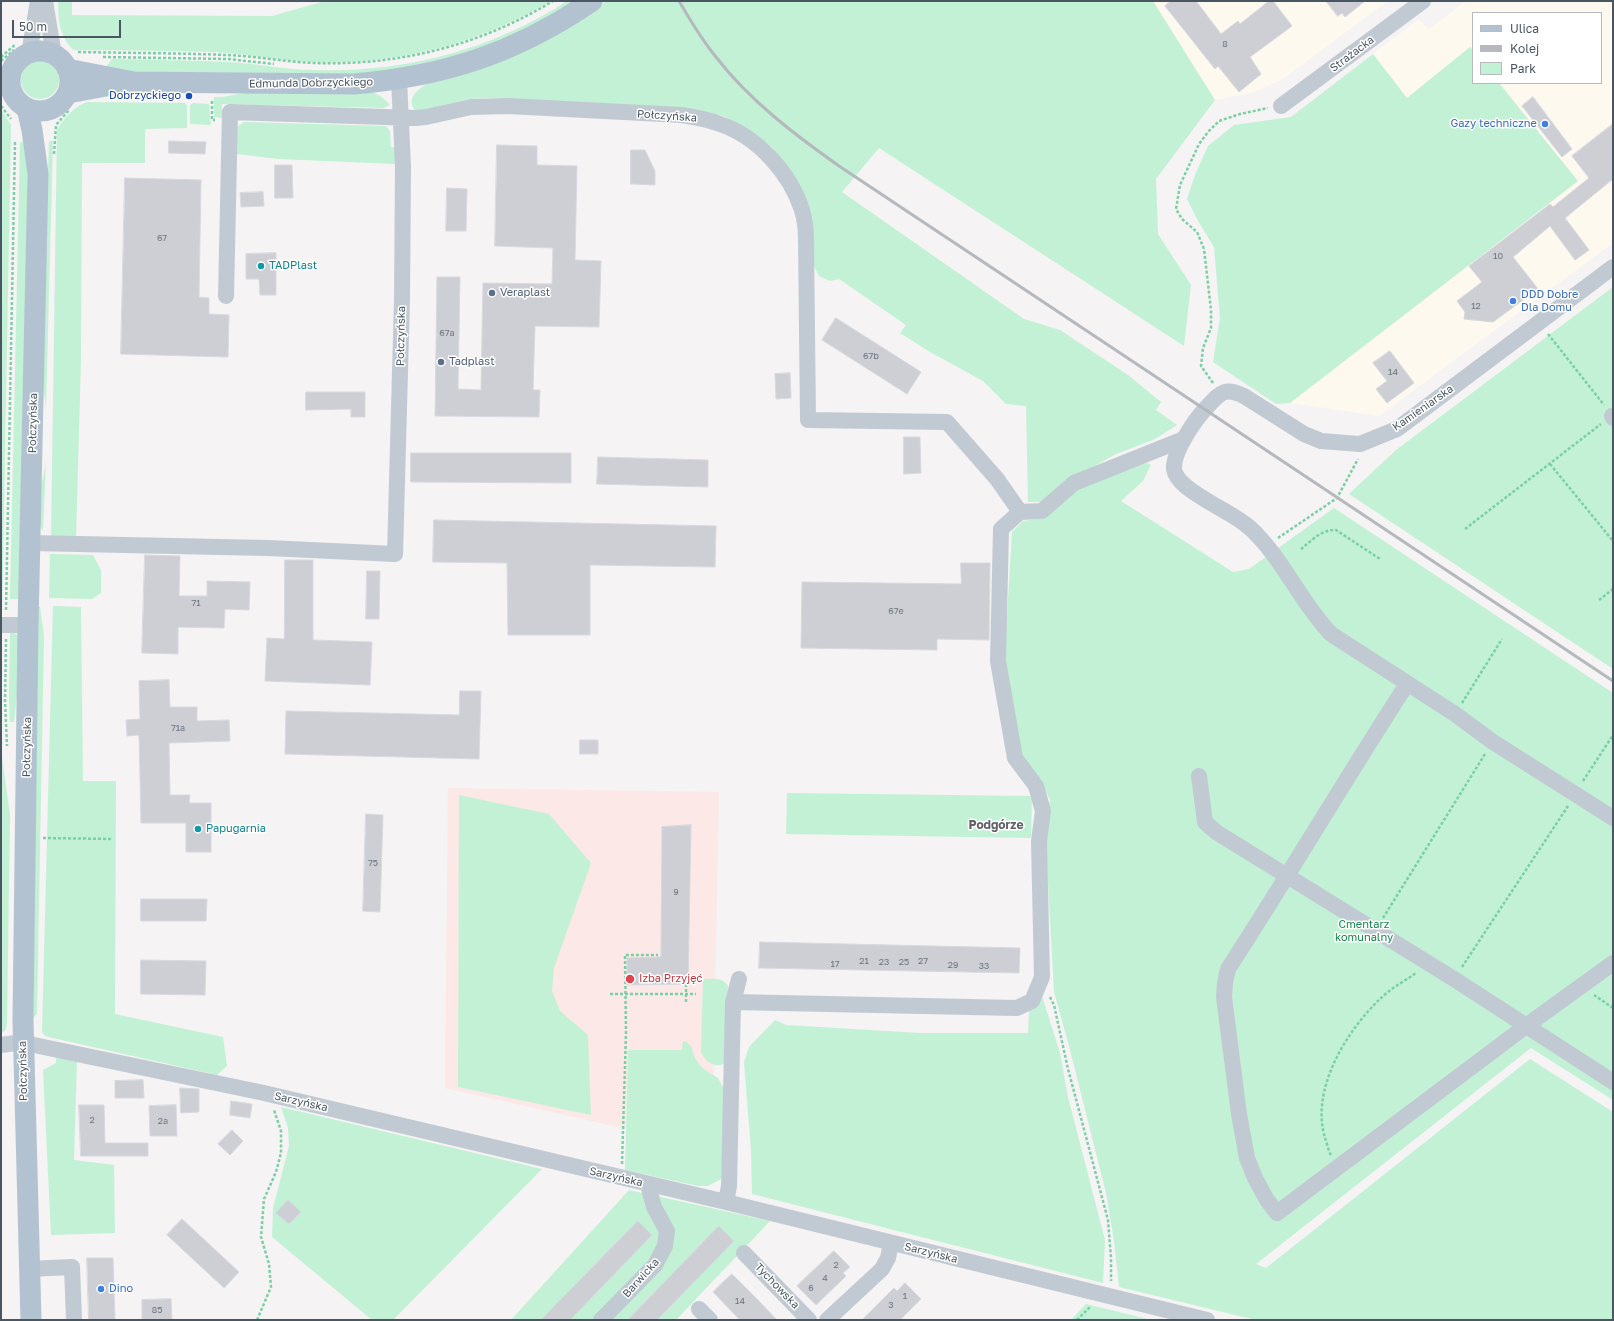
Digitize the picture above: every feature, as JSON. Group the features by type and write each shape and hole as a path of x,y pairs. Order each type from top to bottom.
{"main road":[{"name":"Edmunda Dobrzyckiego","path":"64,103 134,82 354,84 399,79 465,65 507,49 550,28 592,1"},
{"path":"42,52 64,59 70,81 64,103 38,112 27,108 6,91 10,82 7,69 19,59 29,54 42,52"},
{"name":"Edmunda Dobrzyckiego","path":"64,59 134,82"},
{"name":"Połczyńska","path":"38,174 49,120 64,103"},
{"name":"Połczyńska","path":"27,108 32,130 38,174 28,624 23,1044 31,1320"}],"street":[{"path":"29,54 38,1"},
{"path":"45,1 51,42 64,59"},
{"name":"Strażacka","path":"1281,106 1423,1"},
{"name":"Połczyńska","path":"30,543 268,548 395,554 402,299 403,166 399,79"},
{"name":"Połczyńska","path":"401,117 426,117 471,107 508,106 681,115 702,118 722,124 740,133 758,146 776,164 790,184 800,204 805,223 808,420 947,422 997,479 1020,512"},
{"path":"226,296 230,112 401,117"},
{"name":"Kamieniarska","path":"1220,393 1225,391 1235,392 1304,434 1321,441 1360,444 1397,429 1613,267"},
{"path":"1220,393 1205,409 1184,439 1176,457 1174,470 1182,484 1249,528 1277,559 1318,621 1331,634 1455,714 1493,742 1613,818"},
{"path":"733,1002 1017,1008 1032,1001 1042,976 1039,841 1043,811 1036,786 1015,758 998,661 1001,530 1020,512 1042,511 1074,483 1184,439"},
{"path":"1,625 28,624"},
{"path":"1407,684 1347,777 1288,876 1228,969 1224,997 1243,1138 1247,1158 1255,1178 1267,1200 1277,1213 1613,962"},
{"path":"1199,776 1205,822 1216,832 1454,979 1613,1082"},
{"path":"726,1202 729,1186 733,1002 739,979"},
{"name":"Sarzyńska","path":"1,1045 23,1044 49,1047 264,1093 648,1185 726,1202 1207,1320"},
{"name":"Barwicka","path":"601,1320 655,1265 665,1246 666,1231 654,1207 648,1185"},
{"path":"827,1320 882,1269 888,1258 891,1243"},
{"name":"Tychowska","path":"744,1252 809,1320"},
{"path":"29,1270 72,1268 74,1320"},
{"path":"698,1309 710,1320"}],"path":[{"path":"64,59 97,53 228,55 315,63 381,61 424,54 472,40 514,23 554,1"},
{"path":"99,57 228,59 280,65"},
{"path":"204,100 212,100 212,120 230,121"},
{"path":"54,137 64,103"},
{"path":"1220,393 1201,366 1203,348 1211,328 1211,310 1204,249 1197,232 1182,219 1176,209 1180,185 1199,144 1219,121 1240,114 1281,106"},
{"path":"1465,529 1612,417 1546,332"},
{"path":"1267,547 1337,498 1358,458"},
{"path":"1550,464 1613,540"},
{"path":"1301,549 1327,531 1336,530 1380,559"},
{"path":"1599,600 1613,589"},
{"path":"1455,714 1502,639"},
{"path":"1454,979 1613,735"},
{"path":"1376,930 1493,742"},
{"path":"42,838 113,839"},
{"path":"621,1178 625,1057 625,955 658,955"},
{"path":"1339,1166 1329,1152 1321,1126 1322,1102 1328,1075 1345,1041 1358,1023 1382,997 1429,964"},
{"path":"1042,976 1054,1005 1068,1069 1108,1220 1111,1258 1110,1296"},
{"path":"686,984 686,1002"},
{"path":"1580,986 1613,1008"},
{"path":"610,994 696,994"},
{"path":"257,1320 271,1287 269,1264 261,1237 264,1199 276,1172 281,1153 281,1131 273,1108 264,1093"}],"shaded area":[{"path":"1153,1 1388,1 1283,79 1252,93 1215,100 1176,100"},
{"path":"1466,1 1613,1 1613,243 1379,416 1290,403 1578,181 1500,84 1602,84 1602,12 1472,12 1472,49 1470,47 1407,98 1373,54 1419,19 1429,29"},
{"path":"448,788 719,792 712,1148 445,1088"}],"green space":[{"path":"58,1 72,1 72,15 272,16 325,1 551,1 522,17 491,31 428,51 362,61 328,62 295,61 209,52 73,50 64,38 60,27"},
{"path":"567,1 578,1 494,46 382,74 102,72 112,59 227,62 314,70 348,70 414,62 446,55 478,45 508,33"},
{"path":"606,1 1153,1 1215,100 1156,179 1158,234 1191,285 1184,346 879,148 842,192 1024,319 1060,330 1128,375 1161,402 1156,410 1177,425 1155,439 1114,455 1065,483 1043,502 1028,502 1026,406 1006,404 983,381 930,352 900,333 906,325 839,279 830,281 819,276 814,266 791,171 772,147 749,130 724,116 704,111 671,107 492,98 469,99 418,111 416,111 413,107 413,96 425,85 577,21"},
{"path":"1470,47 1472,49 1472,84 1500,84 1578,181 1290,403 1276,404 1213,362 1220,318 1214,247 1187,199 1195,175 1208,146 1234,125 1291,117 1373,54 1407,98"},
{"path":"40,61 50,64 56,70 59,80 56,90 50,96 40,99 30,96 24,90 21,80 24,70 30,64"},
{"path":"371,91 382,97 390,105 384,108 222,104 222,118 214,117 214,97 250,92"},
{"path":"88,102 185,103 187,106 187,128 145,129 145,163 82,163 81,359 76,539 51,538 57,129 67,116 75,109"},
{"path":"193,103 209,104 211,125 190,124 190,105"},
{"path":"1,109 11,125 2,617 1,617"},
{"path":"244,122 386,126 390,131 391,147 395,147 395,164 278,159 237,154 237,127"},
{"path":"49,141 53,141 46,407 42,379"},
{"path":"20,142 28,142 22,599 10,599"},
{"path":"1613,287 1613,669 1349,494 1396,450"},
{"path":"46,462 43,531 40,524 39,507"},
{"name":"Cmentarz komunalny","path":"1148,463 1151,465 1143,481 1121,501 1233,572 1249,569 1334,508 1613,693 1613,1100 1531,1048 1256,1264 1266,1268 1530,1059 1613,1112 1613,1320 1256,1320 1119,1287 1114,1241 1106,1193 1054,992 1046,847 1050,800 1042,782 1024,764 1004,668 1012,532 1023,521 1046,518 1076,489 1125,468"},
{"path":"50,554 93,555 101,570 101,593 92,599 49,598"},
{"path":"53,606 81,607 83,781 116,781 115,1014 223,1037 227,1066 217,1075 53,1038 45,1036 42,1032"},
{"path":"37,607 40,607 44,636 37,1014 33,1018"},
{"path":"1,632 2,757 10,815 7,1025 5,1031 1,1033"},
{"path":"10,632 19,635 21,661 14,722 10,722"},
{"path":"787,793 1032,796 1031,838 786,834"},
{"path":"459,795 549,814 591,863 554,968 552,991 560,1011 588,1035 591,1115 458,1087"},
{"path":"703,979 720,980 728,986 726,1062 719,1065 708,1062 701,1052"},
{"path":"1042,996 1060,1053 1068,1097 1105,1240 1103,1283 752,1194 751,1150 744,1062 749,1047 775,1020 786,1025 920,1033 1028,1033 1029,1011"},
{"path":"683,1041 687,1042 691,1046 695,1058 702,1068 718,1078 726,1093 721,1179 708,1186 698,1186 625,1170 628,1050 682,1050"},
{"path":"56,1057 77,1060 74,1160 114,1165 115,1233 51,1235 43,1070 56,1063"},
{"path":"281,1107 542,1169 393,1320 372,1320 272,1237 273,1208 289,1146 288,1128"},
{"path":"629,1190 770,1221 676,1320 511,1320"},
{"path":"1086,1304 1152,1320 1071,1320"}],"building":[{"path":"1171,1 1196,1 1221,34 1238,21 1240,24 1269,1 1273,1 1292,26 1250,57 1261,74 1239,92 1218,66 1215,69 1165,6"},
{"path":"1326,1 1365,1 1345,17 1342,13 1338,16"},
{"path":"1533,97 1572,149 1562,157 1522,106"},
{"path":"1613,124 1613,179 1565,218 1589,250 1575,260 1550,226 1513,257 1538,289 1493,322 1464,319 1465,312 1457,301 1482,282 1469,266 1550,204 1553,207 1589,178 1572,156"},
{"path":"169,141 206,142 205,154 169,153"},
{"path":"497,145 537,146 537,165 577,166 575,260 601,261 599,327 535,326 533,390 540,390 539,417 435,416 437,277 460,277 458,389 481,390 483,283 552,284 553,248 495,246"},
{"path":"631,150 645,150 655,171 655,185 631,184"},
{"path":"275,165 292,165 293,198 275,198"},
{"path":"125,178 201,180 199,297 209,298 209,314 229,315 228,357 121,354"},
{"path":"447,188 467,189 466,231 446,231"},
{"path":"263,192 264,206 241,207 240,193"},
{"name":"TADPlast","path":"276,253 276,295 260,295 259,279 246,279 246,254"},
{"path":"836,318 921,372 907,394 822,340"},
{"path":"1390,351 1414,383 1387,403 1376,389 1387,381 1373,363"},
{"path":"790,373 791,398 776,399 775,374"},
{"path":"306,392 365,392 365,417 351,417 351,409 306,410"},
{"path":"904,437 920,437 921,473 904,474"},
{"path":"411,453 571,453 571,483 411,482"},
{"path":"598,457 708,460 708,487 597,484"},
{"path":"434,520 716,526 715,567 590,565 590,635 508,635 507,563 433,562"},
{"path":"145,555 180,556 179,596 207,596 207,581 250,582 249,610 225,609 224,628 178,627 178,654 142,653"},
{"path":"285,560 313,560 313,640 372,642 370,685 265,681 267,638 284,639"},
{"path":"961,563 990,563 989,640 937,639 937,650 801,648 802,582 961,584"},
{"path":"367,571 380,571 379,619 366,619"},
{"path":"169,680 170,707 197,707 197,721 229,720 230,741 169,743 170,795 190,795 189,803 211,803 211,852 186,852 186,823 141,823 139,735 127,736 126,720 140,719 139,681"},
{"path":"460,691 481,691 479,759 285,754 286,711 459,715"},
{"path":"580,740 598,740 598,754 580,754"},
{"path":"366,814 383,815 380,912 363,911"},
{"path":"691,825 688,984 627,985 627,958 661,957 662,827"},
{"path":"141,899 207,899 206,921 141,921"},
{"path":"760,942 1020,948 1019,973 759,968"},
{"path":"141,960 206,961 205,995 141,994"},
{"path":"143,1080 144,1098 115,1098 115,1081"},
{"path":"180,1088 199,1089 199,1112 181,1113"},
{"path":"231,1101 252,1104 250,1118 230,1115"},
{"path":"79,1105 104,1105 105,1143 148,1143 148,1156 81,1156"},
{"path":"176,1105 177,1136 150,1136 149,1106"},
{"path":"232,1130 243,1141 230,1155 218,1144"},
{"path":"288,1200 301,1212 289,1224 276,1213"},
{"path":"182,1219 239,1272 224,1288 167,1235"},
{"path":"638,1221 652,1235 570,1320 541,1320"},
{"path":"719,1226 734,1241 657,1320 628,1320"},
{"path":"834,1251 850,1267 843,1273 846,1276 816,1305 797,1286"},
{"name":"Dino","path":"87,1258 113,1258 115,1320 89,1320"},
{"path":"732,1274 777,1320 740,1320 713,1292"},
{"path":"905,1283 921,1299 900,1320 862,1320 894,1288 897,1291"},
{"path":"171,1299 172,1320 142,1320 142,1300"}],"railway":[{"path":"679,1 706,44 743,88 773,116 822,154 1613,681"}],"place":[{"name":"Dobrzyckiego","path":"189,96"},
{"name":"Gazy techniczne","path":"1545,124"},
{"name":"TADPlast","path":"261,266"},
{"name":"Veraplast","path":"492,293"},
{"name":"DDD Dobre Dla Domu","path":"1513,301"},
{"name":"Tadplast","path":"441,362"},
{"name":"Papugarnia","path":"198,829"},
{"name":"Izba Przyjęć","path":"630,979"},
{"name":"Dino","path":"101,1289"}],"district":[{"name":"Podgórze","path":"996,825"}]}
